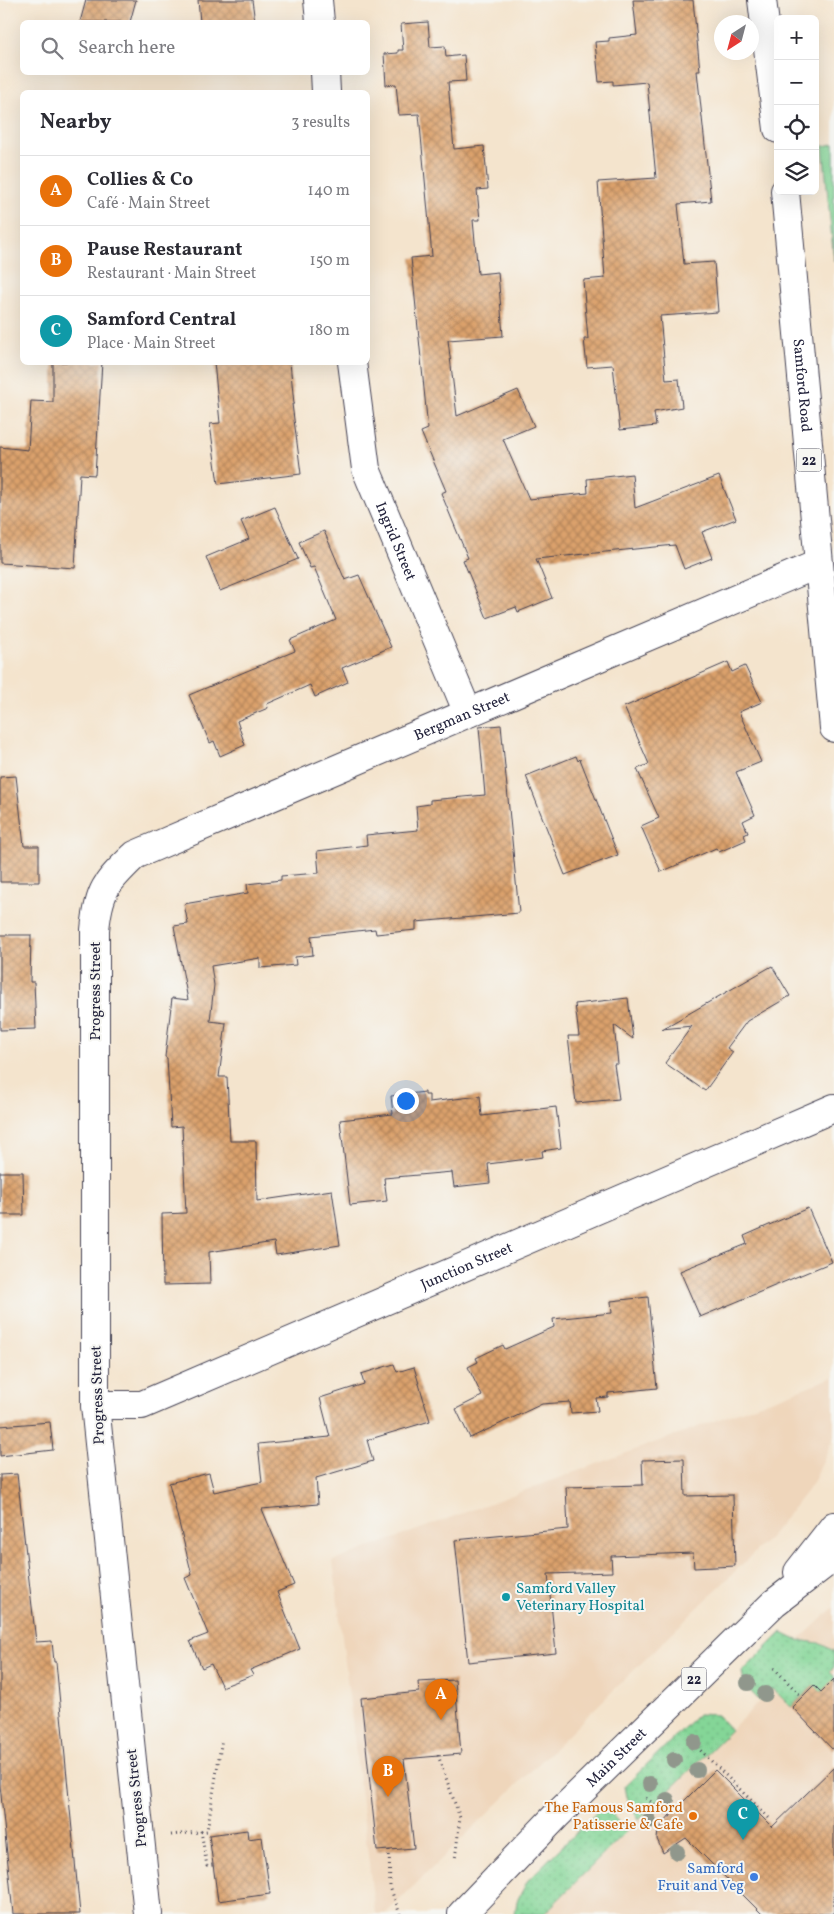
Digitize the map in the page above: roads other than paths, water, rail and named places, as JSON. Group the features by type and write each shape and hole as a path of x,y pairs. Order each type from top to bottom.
{"street":[{"path":"318,0 320,20"},
{"path":"762,0 775,105"},
{"path":"325,75 326,90"},
{"name":"Samford Road","path":"785,195 834,728"},
{"name":"Ingrid Street","path":"352,365 366,469 468,713"},
{"name":"Bergman Street","path":"111,878 135,855 818,564"},
{"name":"Progress Street","path":"111,878 98,902 95,930 95,1406 148,1914"},
{"name":"Junction Street","path":"95,1406 142,1405 834,1108"},
{"name":"Main Street","path":"774,1603 834,1526"},
{"name":"Main Street","path":"462,1914 556,1816 774,1603 834,1557"}],"place":[{"name":"Samford Valley Veterinary Hospital","path":"506,1597"},
{"name":"Collies & Co","path":"441,1720"},
{"name":"Pause Restaurant","path":"388,1797"},
{"name":"The Famous Samford Patisserie & Cafe","path":"693,1816"},
{"name":"Samford Central","path":"743,1840"},
{"name":"Samford Fruit and Veg","path":"754,1877"}]}
